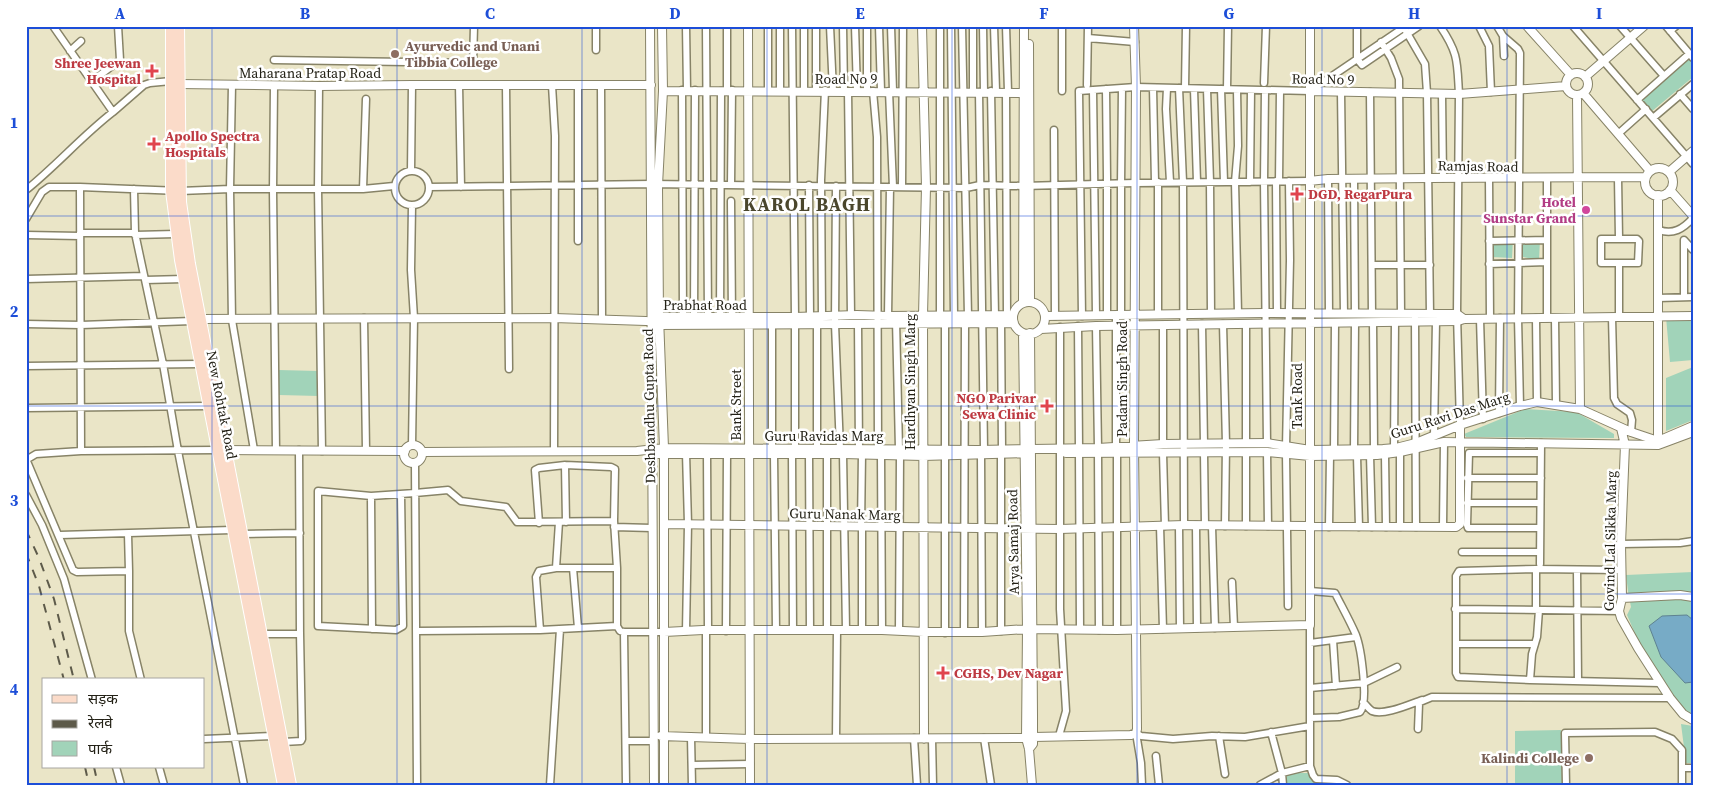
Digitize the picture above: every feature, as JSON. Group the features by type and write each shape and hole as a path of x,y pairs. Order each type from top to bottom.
{"main road":[{"name":"New Rohtak Road","path":"171,26 175,82 176,234 184,279 196,320 283,785"},
{"name":"New Rohtak Road","path":"175,82 179,26"},
{"name":"New Rohtak Road","path":"175,191 190,264 200,364 208,406 221,450"},
{"name":"New Rohtak Road","path":"237,532 262,634 291,785"}],"street":[{"path":"53,26 113,112"},
{"path":"92,81 120,60 118,26"},
{"path":"274,60 473,63 474,26"},
{"path":"596,26 596,50"},
{"name":"Deshbandhu Gupta Road","path":"650,26 654,185 652,451 654,785"},
{"name":"Deshbandhu Gupta Road","path":"654,185 663,90 662,26"},
{"path":"686,26 688,90 695,185 694,317"},
{"path":"706,26 708,318"},
{"path":"720,318 720,185 726,90 727,26"},
{"name":"Bank Street","path":"748,26 750,785"},
{"path":"768,26 768,91"},
{"path":"780,26 780,91"},
{"path":"792,26 795,186 793,630"},
{"path":"804,26 804,91"},
{"path":"816,26 816,90"},
{"path":"817,448 822,185 829,91 830,26"},
{"path":"843,26 852,315"},
{"path":"855,26 857,91"},
{"path":"867,26 880,91 892,187 894,319 900,453 899,630"},
{"path":"879,26 880,91 876,187 882,630"},
{"path":"880,91 891,26"},
{"path":"902,187 903,26"},
{"name":"Hardhyan Singh Marg","path":"922,26 926,188 923,320 923,527 928,739"},
{"path":"940,26 940,316"},
{"path":"951,26 954,316"},
{"path":"962,26 966,188 964,632"},
{"path":"973,26 985,92"},
{"path":"983,26 985,92 992,185 995,316"},
{"path":"982,632 980,185 985,92 994,26"},
{"path":"923,320 945,323 981,320 1001,324 1011,318 1018,306 1026,302 1040,306 1045,316 1044,323 1036,333 1027,333 1018,330 1011,318 1006,185 1006,26"},
{"path":"1024,26 1026,92 1026,302"},
{"path":"1026,92 1029,26"},
{"path":"1062,26 1062,91"},
{"path":"1088,26 1095,184 1096,315"},
{"name":"Padam Singh Road","path":"1134,26 1136,87 1134,183 1136,733"},
{"path":"1180,628 1184,453 1182,88 1186,26"},
{"path":"1224,182 1224,89 1228,26"},
{"path":"1266,26 1264,182 1267,443"},
{"name":"Tank Road","path":"1310,26 1310,766"},
{"path":"1357,26 1357,59 1362,65 1419,26"},
{"path":"1440,26 1455,51 1459,94 1457,178 1460,442"},
{"path":"1479,26 1489,46 1491,92"},
{"path":"1497,26 1503,36 1520,52 1518,90 1520,406"},
{"path":"1527,26 1571,75"},
{"path":"1572,26 1653,118 1690,154 1693,164"},
{"path":"1620,26 1664,76"},
{"path":"1585,77 1644,26"},
{"path":"1637,100 1664,76 1691,56 1668,29 1676,26"},
{"path":"1310,91 1404,27 1425,64 1429,178 1430,314"},
{"path":"1503,36 1504,56"},
{"path":"1088,38 1135,42"},
{"path":"70,51 81,41"},
{"path":"1381,42 1396,70 1400,93 1401,314"},
{"path":"1580,410 1578,178 1580,94 1588,85 1585,77 1576,73 1571,75 1567,80 1566,86 1571,94 1580,94 1618,134 1648,174 1646,185 1649,191 1658,195 1665,194 1670,190 1673,182 1669,172 1660,168 1648,174"},
{"path":"26,190 90,130 144,85 175,82"},
{"name":"Maharana Pratap Road","path":"175,82 274,86 651,86"},
{"path":"1653,118 1693,84"},
{"path":"232,85 230,189 232,320 254,450"},
{"path":"411,171 412,85"},
{"path":"459,85 461,187"},
{"path":"506,85 510,369"},
{"path":"552,85 555,136 554,451"},
{"path":"601,85 602,320"},
{"path":"274,86 273,190 276,319 276,450"},
{"path":"319,86 318,189 322,451"},
{"path":"578,86 578,241"},
{"name":"Road No 9","path":"1081,184 1079,91 1090,88 1136,87 1251,90 1265,87 1280,91 1459,94 1566,86"},
{"path":"1116,630 1116,326 1119,315 1122,88"},
{"path":"1153,88 1157,182 1158,314"},
{"path":"1167,88 1166,109 1170,182"},
{"path":"1106,89 1106,315"},
{"path":"1194,89 1197,182"},
{"path":"1206,89 1210,182 1211,313"},
{"name":"Road No 9","path":"663,90 1026,92"},
{"path":"683,317 682,185 688,90"},
{"path":"726,90 731,185"},
{"path":"1237,90 1238,146 1235,182 1238,313"},
{"path":"1250,182 1251,90"},
{"path":"1277,313 1280,91"},
{"path":"1341,92 1344,314"},
{"path":"1370,92 1373,318 1372,527"},
{"path":"1442,94 1443,178"},
{"path":"1680,94 1693,109"},
{"path":"362,189 366,99"},
{"path":"1618,134 1646,110"},
{"path":"1054,130 1055,316"},
{"path":"1669,172 1690,154"},
{"path":"411,171 423,176 429,187 428,194 424,200 412,206 399,200 394,186 400,175 411,171"},
{"name":"Ramjas Road","path":"1310,181 1328,179 1429,178 1618,178 1648,174"},
{"path":"1489,178 1490,318"},
{"path":"1547,178 1547,262 1556,404"},
{"path":"1618,178 1619,238"},
{"path":"1328,179 1329,314"},
{"path":"1354,179 1356,453 1359,527"},
{"path":"1288,606 1286,450 1290,260 1289,181"},
{"path":"429,187 822,185 966,188 980,185 1026,186 1157,182 1310,181"},
{"path":"1081,184 1082,316"},
{"path":"809,185 810,317"},
{"path":"26,219 44,189 49,188 80,187 175,191 362,189 394,186"},
{"path":"836,186 835,320 842,452 846,630"},
{"path":"80,187 81,451"},
{"path":"134,189 135,234 163,364 169,407 244,785"},
{"path":"1658,230 1664,232 1678,230 1693,217 1670,190"},
{"path":"1658,195 1658,443"},
{"path":"732,201 732,318"},
{"path":"412,206 411,270 414,318 412,445"},
{"path":"26,235 176,234"},
{"path":"1602,238 1637,239 1639,248 1638,263 1619,263 1601,263 1600,240 1602,238"},
{"path":"1489,240 1547,240"},
{"path":"1684,297 1684,240 1693,250"},
{"path":"1490,264 1547,262"},
{"path":"1619,263 1615,317 1614,398 1617,404 1632,416 1631,432"},
{"path":"1372,265 1430,266"},
{"path":"26,279 184,279"},
{"path":"1658,298 1693,297"},
{"path":"1045,316 1288,313 1344,314 1355,318"},
{"path":"1041,329 1060,326 1289,324 1334,322 1401,314 1436,321 1460,318"},
{"path":"1373,318 1395,322 1430,314 1480,319 1693,316"},
{"name":"Prabhat Road","path":"835,320 852,315 878,320"},
{"path":"923,320 940,316 954,316 966,320"},
{"path":"981,320 995,316 1011,318"},
{"name":"Prabhat Road","path":"654,321 683,317 732,318 772,325 810,317 820,320"},
{"path":"26,324 81,325 196,320 320,318 554,318 654,321"},
{"path":"364,318 366,450"},
{"path":"1416,318 1416,527"},
{"path":"1499,413 1500,318"},
{"path":"1536,318 1537,402"},
{"name":"Prabhat Road","path":"654,321 835,320 858,324 894,319 923,320"},
{"path":"1480,319 1483,418"},
{"name":"Deshbandhu Gupta Road","path":"654,321 664,451 664,785"},
{"path":"1434,436 1436,321"},
{"path":"1330,527 1334,322"},
{"path":"1395,322 1400,527"},
{"path":"945,323 945,632"},
{"path":"858,324 862,630"},
{"path":"1001,324 1001,631"},
{"path":"1202,324 1204,444"},
{"path":"1223,324 1226,444 1225,526"},
{"path":"1246,324 1246,443"},
{"path":"772,325 776,630"},
{"path":"1163,325 1164,444"},
{"path":"1059,736 1066,711 1060,630 1060,326"},
{"path":"1078,326 1080,629"},
{"path":"1096,326 1099,630"},
{"name":"Arya Samaj Road","path":"1027,333 1030,630 1029,749 1032,785"},
{"path":"26,366 200,364"},
{"name":"Guru Ravi Das Marg","path":"1416,446 1460,425 1537,402 1556,404 1580,410 1658,443 1693,426"},
{"path":"26,408 208,406"},
{"name":"Govind Lal Sikka Marg","path":"1621,428 1625,445 1621,544 1622,598 1619,611 1631,637 1670,698 1683,714 1693,720"},
{"name":"Guru Ravi Das Marg","path":"1028,451 1117,450 1164,444 1267,443 1286,450 1310,453 1356,453 1397,450 1444,442 1625,445 1658,443 1693,432"},
{"path":"1443,526 1444,442"},
{"name":"Guru Nanak Marg","path":"664,524 1001,529 1134,528 1181,525 1456,527 1460,524 1460,442"},
{"path":"1530,680 1532,654 1538,637 1541,443"},
{"path":"404,452 412,445 418,446 422,452 422,458 415,463"},
{"name":"Guru Ravidas Marg","path":"793,452 817,448 842,452"},
{"name":"Guru Ravi Das Marg","path":"1134,449 1163,453 1267,452 1286,450"},
{"path":"283,742 301,741 302,739 299,450"},
{"path":"130,571 75,572 26,460 36,454 81,451 366,450 404,452"},
{"name":"Guru Ravi Das Marg","path":"1372,452 1385,455 1397,450"},
{"name":"Guru Ravidas Marg","path":"664,451 727,454 749,451"},
{"name":"Guru Ravidas Marg","path":"422,452 749,451 827,454 842,452 965,453 1028,451"},
{"path":"404,452 407,460 415,463"},
{"path":"1246,452 1246,526"},
{"path":"1267,452 1268,526"},
{"path":"1540,528 1468,528 1467,478 1468,455 1470,452 1541,453"},
{"path":"686,453 688,524 686,631"},
{"path":"706,737 707,453"},
{"path":"1163,453 1163,629"},
{"path":"1204,453 1215,628"},
{"path":"726,631 727,454"},
{"path":"810,454 810,630"},
{"path":"826,630 827,454"},
{"path":"1385,455 1386,527"},
{"path":"415,463 417,785"},
{"path":"539,523 535,470 565,465 611,467 615,469 616,626 620,631 624,632 707,630 982,632 1310,625"},
{"path":"556,568 563,522 565,465"},
{"path":"1467,478 1540,478"},
{"path":"401,494 403,626 396,630 318,626 318,491 370,496 401,494 416,494 448,490 462,501 506,507 517,522 614,524 652,528"},
{"path":"26,495 42,525 64,579 91,678"},
{"path":"370,496 372,629"},
{"path":"1467,503 1540,503"},
{"path":"1196,525 1197,628"},
{"path":"60,535 194,532 300,533"},
{"path":"128,534 130,631 141,678"},
{"path":"1621,544 1693,541"},
{"path":"1462,552 1540,552"},
{"path":"1622,570 1577,570 1538,567 1458,571 1456,576 1455,609 1456,673 1458,677 1660,683"},
{"path":"540,630 536,573 543,569 556,568 617,568"},
{"path":"573,568 578,628"},
{"path":"1577,570 1578,681"},
{"path":"1232,582 1234,627"},
{"path":"1310,591 1335,593 1356,637 1364,683 1363,710 1360,712 1340,717 1310,718"},
{"path":"1622,598 1693,597"},
{"path":"1455,609 1619,611"},
{"path":"417,631 540,630 616,626"},
{"path":"550,785 560,629"},
{"path":"836,630 836,738"},
{"path":"624,632 626,785"},
{"path":"262,634 300,633"},
{"path":"1310,643 1356,637"},
{"path":"1334,640 1336,686"},
{"path":"1456,644 1535,644"},
{"path":"1310,688 1364,683 1397,666"},
{"path":"1363,702 1370,709 1377,712 1388,711 1432,697 1670,698"},
{"path":"1418,729 1418,707 1420,702 1425,699"},
{"path":"1136,733 1140,736 1173,740 1219,736 1245,737 1310,726"},
{"path":"1271,732 1282,773 1283,785"},
{"path":"1566,785 1565,733 1655,732 1672,739 1682,750 1682,785"},
{"path":"626,741 665,736 928,739 1029,738 1131,735 1136,733"},
{"path":"1136,733 1141,763 1142,785"},
{"path":"205,739 273,736"},
{"path":"1219,736 1225,774"},
{"path":"691,737 692,785"},
{"path":"914,738 917,785"},
{"path":"984,738 990,785"},
{"path":"928,739 933,785"},
{"path":"1156,756 1159,785"},
{"path":"692,765 750,764"},
{"path":"1260,785 1282,773 1310,766 1316,779 1337,780 1347,785"},
{"path":"116,768 121,785"},
{"path":"159,768 164,785"},
{"path":"1682,768 1693,768"}],"green space":[{"path":"1687,52 1693,59 1693,77 1651,112 1637,96"},
{"path":"1491,237 1513,239 1512,258 1492,257"},
{"path":"1522,239 1540,240 1539,260 1523,257"},
{"path":"1666,317 1693,318 1693,360 1670,362"},
{"path":"1693,367 1693,420 1666,431 1666,378"},
{"path":"278,370 319,371 319,396 279,395"},
{"path":"1525,409 1576,412 1614,434 1614,438 1466,437 1464,434"},
{"path":"1693,572 1693,716 1688,715 1647,661 1627,615 1631,607 1626,575"},
{"path":"1681,724 1693,726 1693,763 1686,763"},
{"path":"1561,730 1562,785 1515,785 1515,731"},
{"path":"1287,773 1313,773 1316,779 1341,781 1341,785 1286,785"}],"water":[{"path":"1687,615 1693,620 1693,682 1685,683 1661,657 1649,626 1662,616"}],"railway":[{"path":"26,530 39,558 54,599 74,678"},
{"path":"26,553 39,586 63,678"},
{"path":"85,768 89,785"},
{"path":"94,768 98,785"}],"place":[{"name":"Ayurvedic and Unani Tibbia College","path":"395,54"},
{"name":"Shree Jeewan Hospital","path":"152,71"},
{"name":"Apollo Spectra Hospitals","path":"154,144"},
{"name":"DGD, RegarPura","path":"1297,194"},
{"name":"Hotel Sunstar Grand","path":"1586,210"},
{"name":"NGO Parivar Sewa Clinic","path":"1047,406"},
{"name":"CGHS, Dev Nagar","path":"943,673"},
{"name":"Kalindi College","path":"1589,758"}],"district":[{"name":"KAROL BAGH","path":"807,204"}]}
